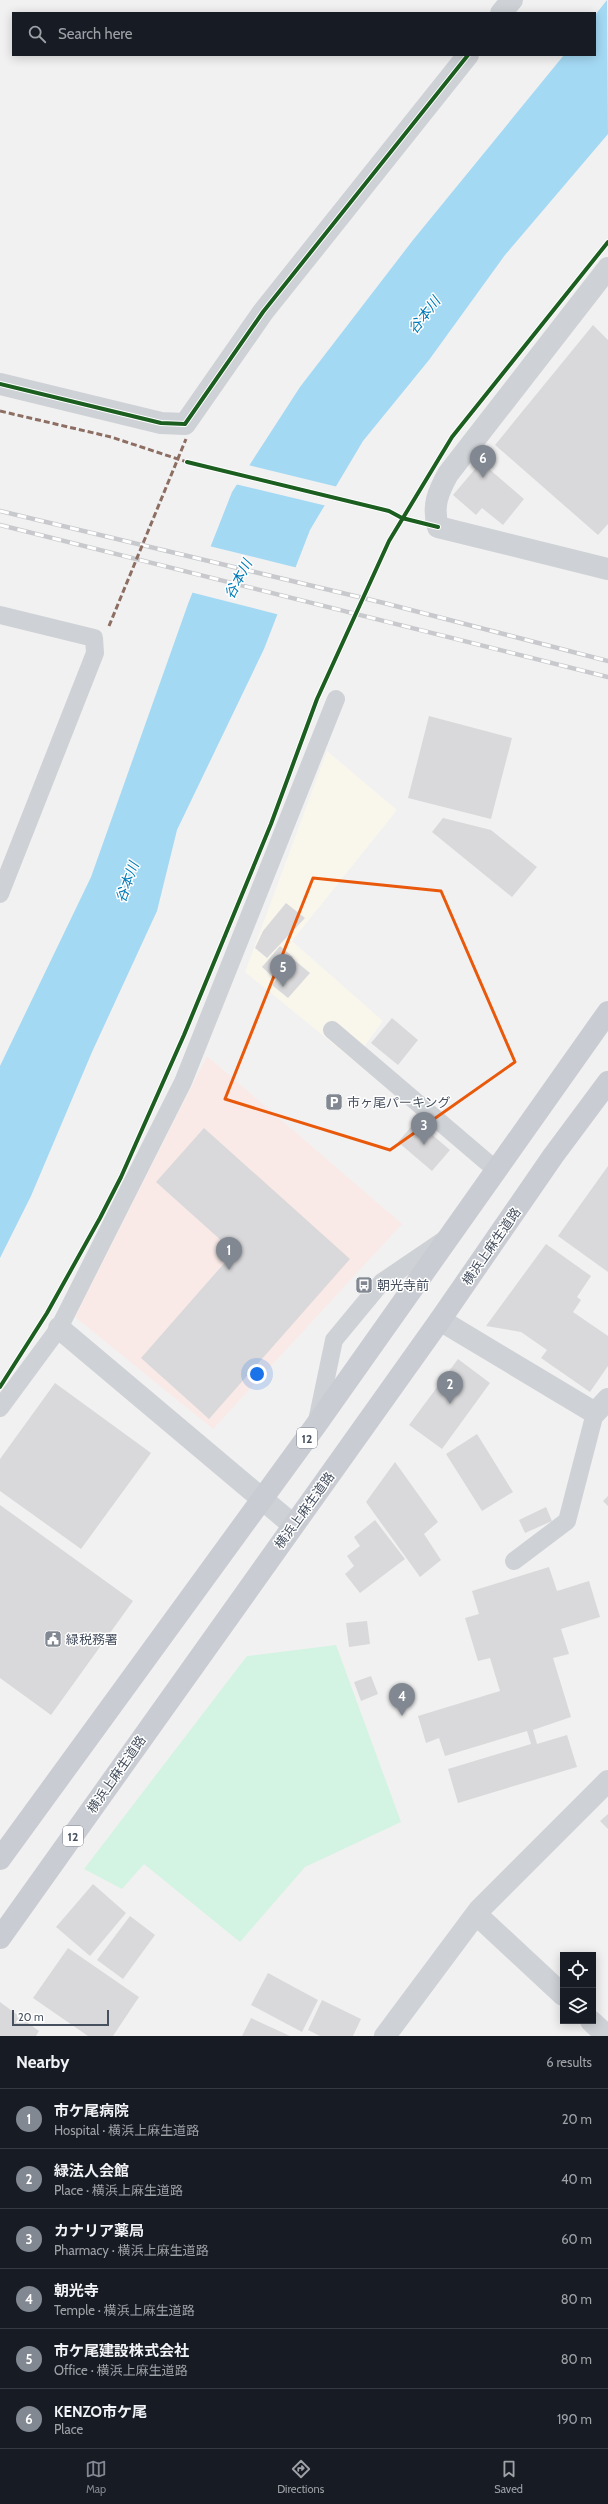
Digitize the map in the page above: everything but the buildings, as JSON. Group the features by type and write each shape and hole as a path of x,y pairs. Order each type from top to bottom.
{"main road":[{"name":"12","path":"0,1858 316,1425 446,1238 608,1012"},
{"name":"横浜上麻生道路","path":"0,1938 440,1320 553,1156 608,1082"}],"street":[{"path":"502,12 512,0"},
{"path":"0,384 161,423 185,424 263,312 467,56"},
{"path":"608,268 448,474 440,488 434,513 438,527 608,569"},
{"path":"440,1320 601,1406"},
{"path":"59,1328 293,1525"},
{"path":"385,2036 476,1914 608,1781"},
{"path":"476,1914 560,1992"},
{"path":"594,2024 607,2036"}],"lane":[{"path":"0,615 94,638 95,653 0,894"},
{"path":"0,1408 59,1328 183,1082 336,699"},
{"path":"332,1030 495,1169"},
{"path":"316,1425 334,1340 382,1282 446,1238"},
{"path":"514,1561 567,1521 601,1406"}],"highlighted area":[{"path":"313,878 441,891 515,1062 390,1150 225,1099"}],"shaded area":[{"path":"327,751 397,810 292,941 383,1021 363,1048 369,1073 245,972"},
{"path":"207,1056 402,1224 213,1429 75,1317"}],"green space":[{"path":"336,1645 401,1822 305,1867 240,1942 144,1864 122,1889 84,1869 247,1656"}],"water":[{"name":"谷本川","path":"607,0 608,134 505,255 429,360 363,441 310,530 264,649 177,830 157,911 92,1052 31,1196 0,1258 0,1066 91,877 188,604 232,492 300,387 413,240 563,56 596,56 596,14"}],"pier":[{"path":"248,465 338,487 327,506 235,484"},
{"path":"209,546 298,568 280,615 190,592"}],"railway":[{"path":"0,511 384,603 608,661"},
{"path":"0,525 608,677"}],"marked path":[{"path":"0,411 111,437 190,463"},
{"path":"109,626 186,439"}],"cycle path":[{"path":"0,384 161,423 185,424 263,312 467,56"},
{"path":"0,1387 47,1313 121,1177 184,1035 271,824 317,699 389,541 452,437 608,242"},
{"path":"187,462 389,511 402,518 438,527"}],"place":[{"name":"KENZO市ケ尾","path":"483,478"},
{"name":"市ケ尾建設株式会社","path":"283,987"},
{"name":"市ヶ尾パーキング","path":"334,1102"},
{"name":"カナリア薬局","path":"424,1145"},
{"name":"市ケ尾病院","path":"229,1270"},
{"name":"朝光寺前","path":"364,1285"},
{"name":"緑法人会館","path":"450,1404"},
{"name":"緑税務署","path":"53,1639"},
{"name":"朝光寺","path":"402,1716"}]}
